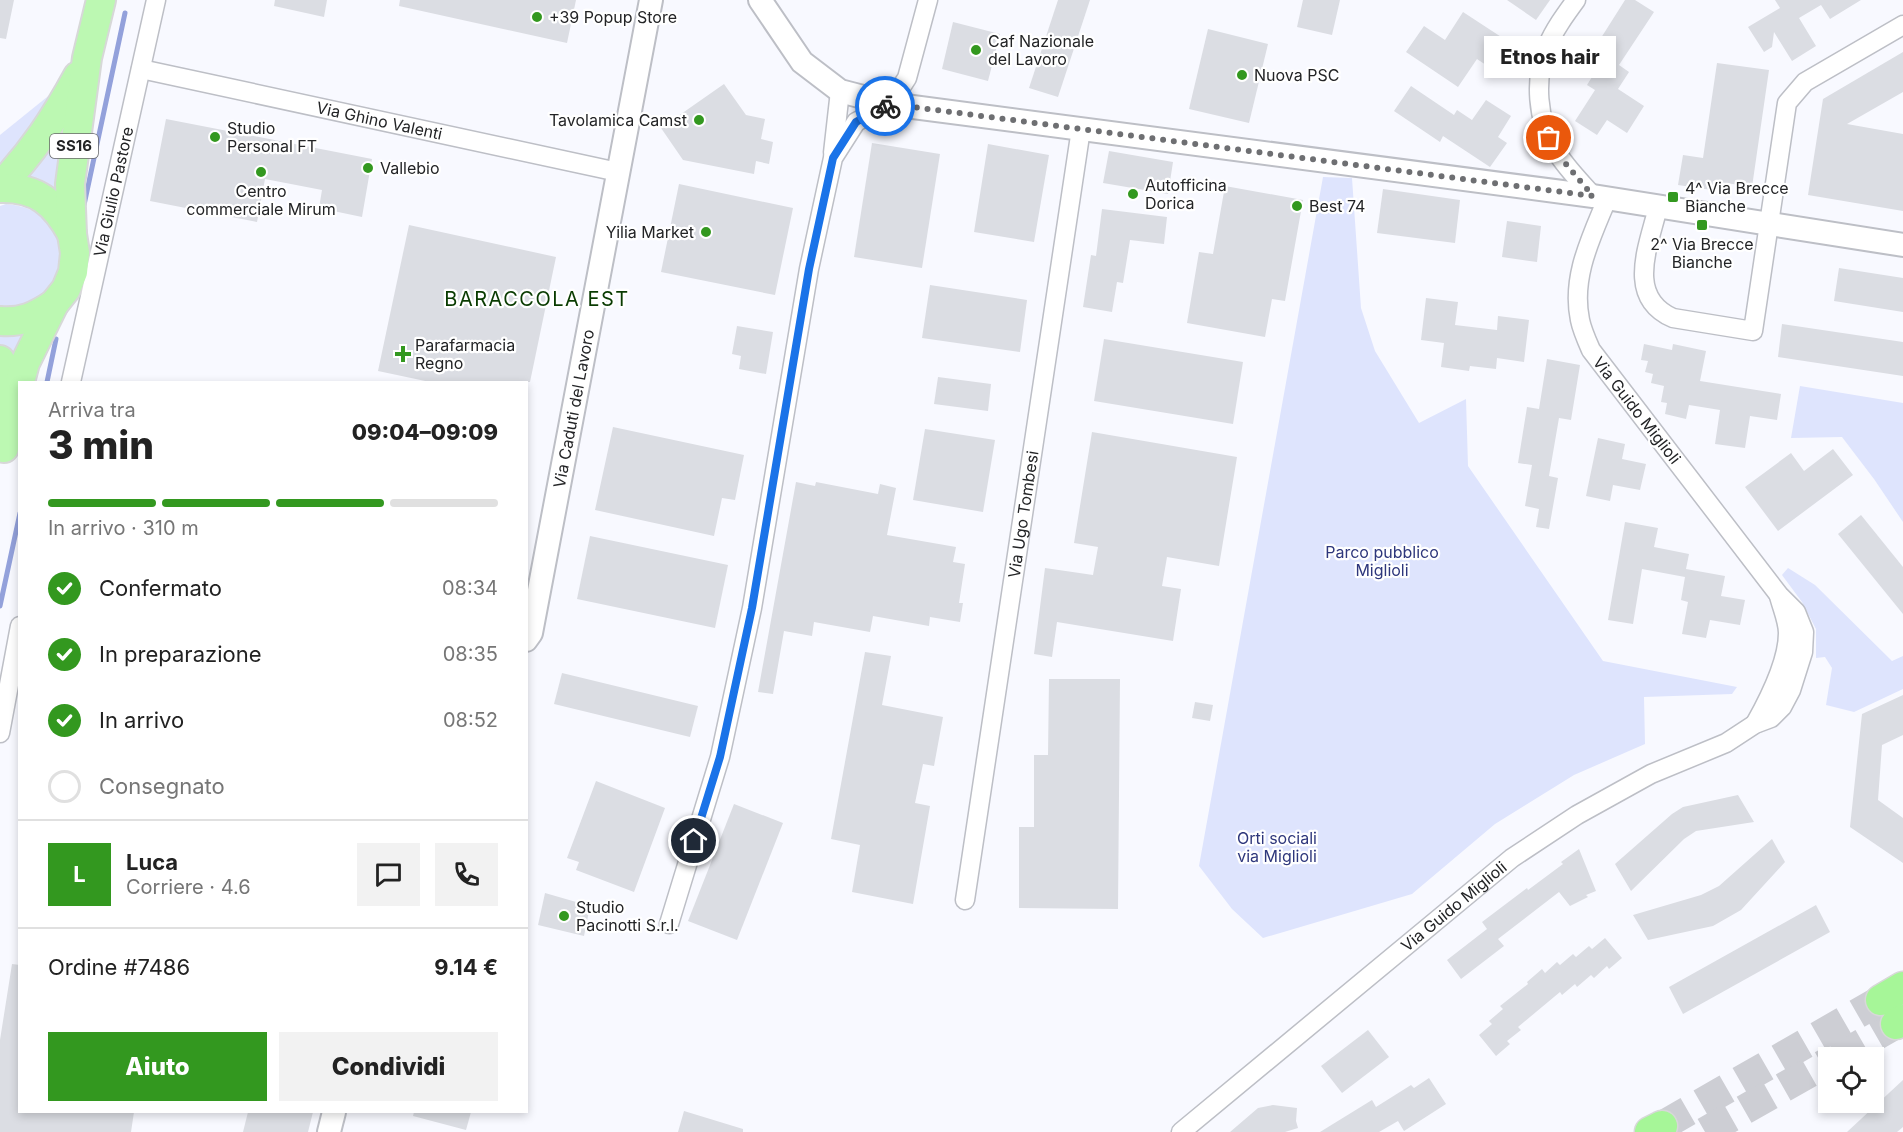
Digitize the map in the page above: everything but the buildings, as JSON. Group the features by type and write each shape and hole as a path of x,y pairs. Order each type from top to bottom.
{"main road":[{"name":"SS16","path":"21,381 25,363 54,304 66,289 73,272 75,253 70,184 87,58 101,0"},
{"name":"SS16","path":"0,187 25,160 61,108 87,58"},
{"name":"SS16","path":"0,187 23,189 45,199 61,214 72,234"},
{"name":"SS16","path":"0,321 15,322 36,316 54,304"},
{"name":"SS16","path":"0,360 5,371 2,458"},
{"name":"SS16","path":"2,458 18,392"}],"street":[{"name":"Via Giulio Pastore","path":"71,381 156,0"},
{"name":"Via Caduti del Lavoro","path":"528,637 531,633 651,0"},
{"path":"760,0 802,62 840,91 890,104 1600,197 1903,245"},
{"path":"833,158 856,122 890,104 907,78 928,0"},
{"path":"1576,0 1546,49 1539,85 1543,124 1555,151 1600,197"},
{"path":"1658,207 1645,260 1643,279 1646,292 1654,304 1664,314 1686,322 1753,332 1787,103 1805,82 1903,25"},
{"name":"Via Ghino Valenti","path":"141,69 618,172"},
{"path":"669,924 720,757 752,608 809,269 833,158 840,91"},
{"name":"Via Ugo Tombesi","path":"965,900 1081,129"},
{"name":"Via Guido Miglioli","path":"1180,1132 1512,858 1577,815 1651,774 1726,743 1755,724 1769,698 1786,650 1788,631 1779,595 1591,350 1580,320 1577,285 1600,197"},
{"path":"0,733 7,653 18,630"},
{"path":"329,1132 334,1113"}],"green space":[{"path":"52,93 54,94 34,126 0,169 0,135"},
{"path":"68,110 59,194 28,180 25,173"},
{"name":"Parco pubblico Miglioli","path":"1323,177 1352,178 1361,308 1375,351 1419,423 1466,399 1468,466 1603,661 1737,687 1732,694 1644,697 1645,744 1574,775 1495,824 1412,894 1263,938 1232,909 1199,866"},
{"path":"6,204 29,209 49,223 57,236 61,250 56,278 48,290 37,300 17,308 0,308 0,206"},
{"path":"26,333 20,360 0,348 0,335 13,336"},
{"path":"1800,386 1903,403 1903,522 1842,437 1791,438"},
{"path":"1788,568 1815,585 1892,661 1903,656 1903,689 1854,712 1826,705 1832,668 1825,657 1816,658 1816,629 1802,602 1782,575"}],"waterway":[{"path":"84,205 125,13"},
{"path":"47,381 56,339"},
{"path":"0,606 18,522"}],"tunnel":[{"path":"1662,1126 1881,1000"},
{"path":"1856,1047 1896,1024"},
{"path":"1705,1132 1818,1068"}],"way so far":[{"path":"885,106 890,104 1593,196 1555,151 1549,138"}],"place":[{"name":"+39 Popup Store","path":"537,17"},
{"name":"Caf Nazionale del Lavoro","path":"976,50"},
{"name":"Nuova PSC","path":"1242,75"},
{"name":"Tavolamica Camst","path":"699,120"},
{"name":"Studio Personal FT","path":"215,137"},
{"name":"Etnos hair","path":"1549,138"},
{"name":"Vallebio","path":"368,168"},
{"name":"Centro commerciale Mirum","path":"261,172"},
{"name":"Autofficina Dorica","path":"1133,194"},
{"name":"4^ Via Brecce Bianche","path":"1673,197"},
{"name":"Best 74","path":"1297,206"},
{"name":"2^ Via Brecce Bianche","path":"1702,225"},
{"name":"Yilia Market","path":"706,232"},
{"name":"Parafarmacia Regno","path":"403,354"},
{"name":"Studio Pacinotti S.r.l.","path":"564,916"}],"district":[{"name":"BARACCOLA EST","path":"537,299"}],"route":[{"path":"694,841 720,757 752,608 809,269 833,158 856,122 885,106"}],"park label":[{"name":"Orti sociali via Miglioli","path":"1277,847"}]}
